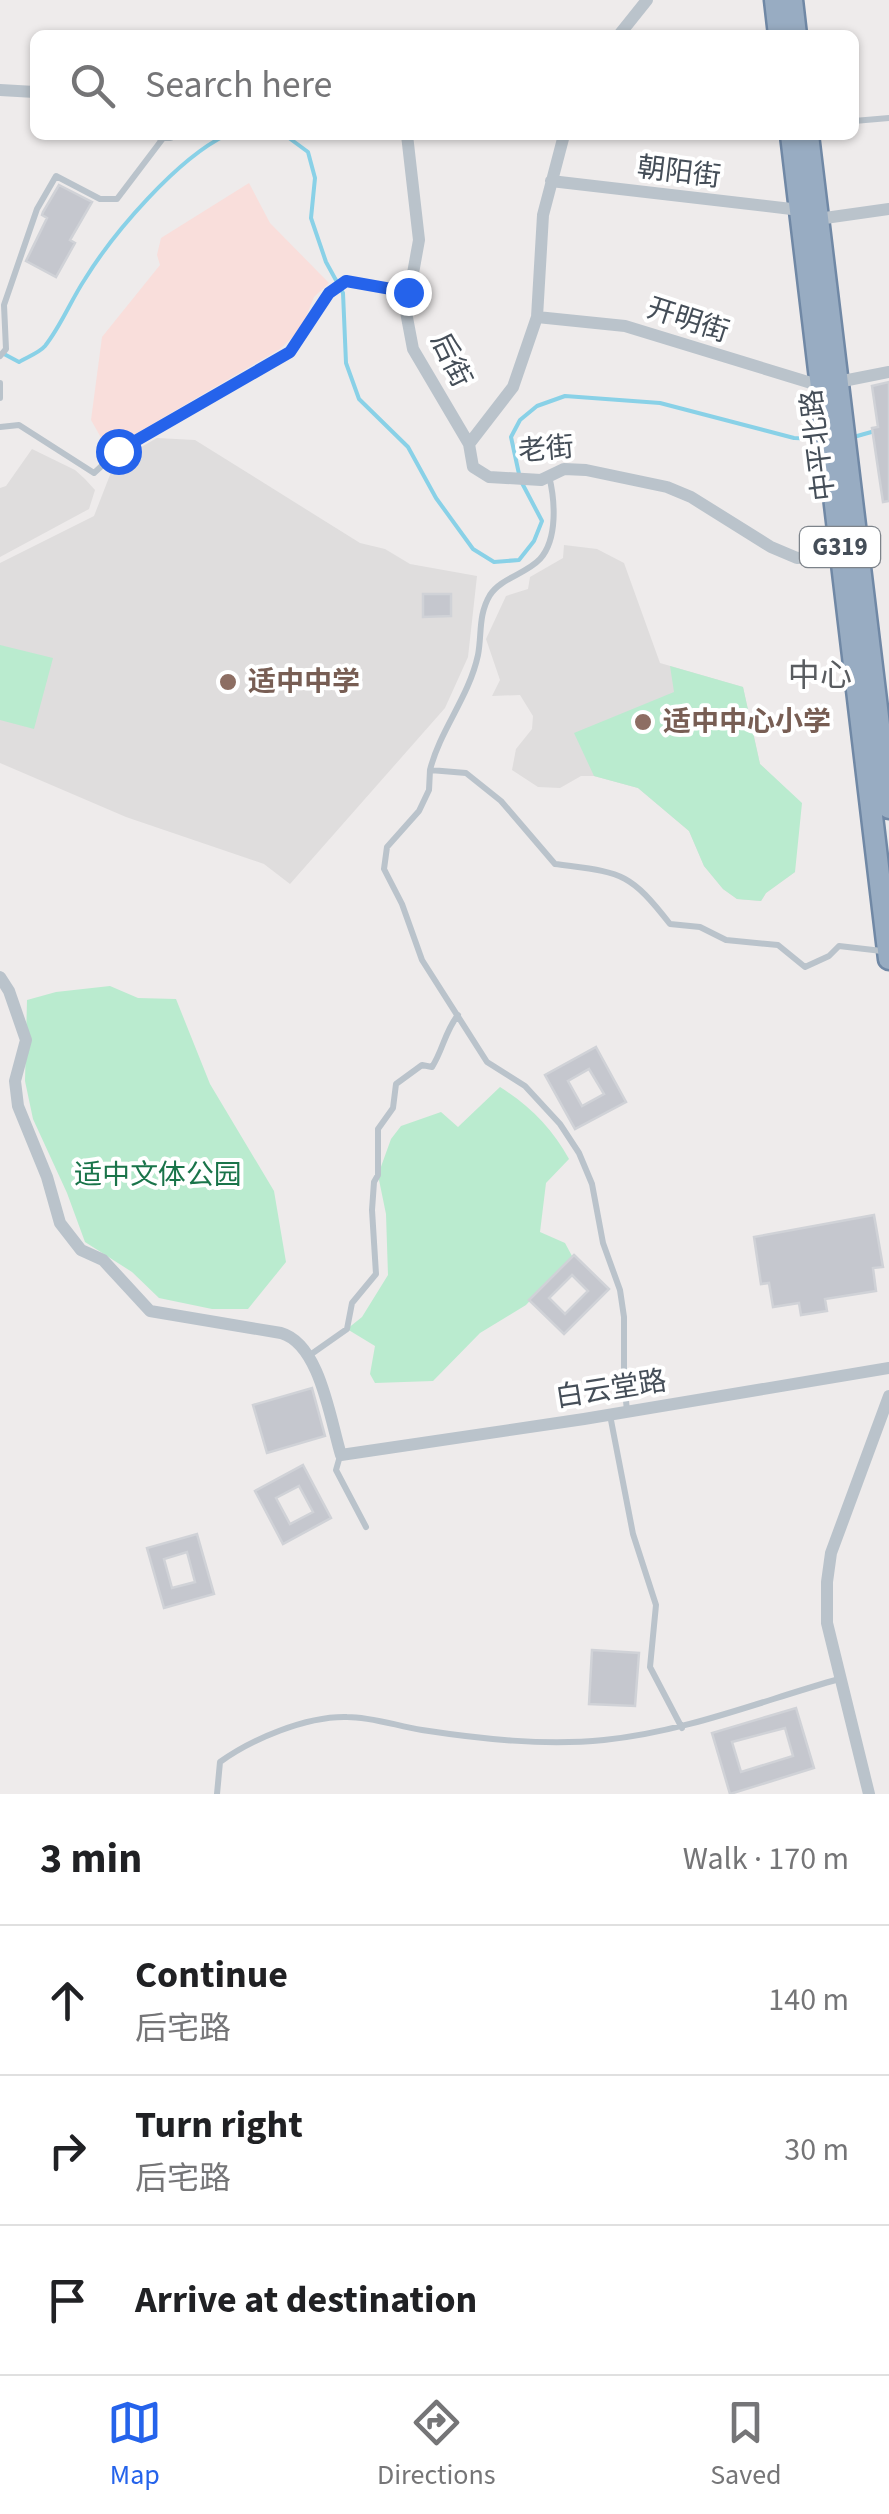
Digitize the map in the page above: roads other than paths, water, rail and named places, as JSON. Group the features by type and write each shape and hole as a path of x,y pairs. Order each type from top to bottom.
{"highway":[{"path":"775,0 778,30"},
{"path":"792,0 795,30"},
{"name":"G319","path":"792,140 809,214"},
{"name":"G319","path":"808,140 809,214 829,384 841,555 889,956"},
{"name":"中平北路","path":"829,384 889,808"}],"street":[{"path":"623,30 647,0"},
{"path":"0,90 30,92"},
{"name":"后街","path":"408,140 419,240 406,312 413,349 469,444"},
{"name":"老街","path":"563,140 542,215 537,317 514,387 469,444 473,467 489,477 541,480 564,469 586,470 667,488 691,497 771,547 797,558 841,555"},
{"name":"朝阳街","path":"552,181 809,214 889,208"},
{"name":"开明街","path":"537,317 625,326 829,384"},
{"path":"829,384 889,372"},
{"path":"0,977 26,1040 15,1081 20,1112 47,1177 56,1218 81,1250 104,1260 150,1310 288,1335 299,1342 310,1355 341,1455"},
{"name":"白云堂路","path":"341,1455 889,1368"},
{"path":"869,1794 828,1623 827,1582 831,1553 889,1396"}],"lane":[{"path":"859,121 889,118"},
{"path":"0,356 6,349 4,305 44,192 56,176 100,199 117,200 162,140"},
{"path":"0,428 19,425 94,473 118,451 290,352 329,293 346,281 408,292"},
{"path":"0,383 0,398"},
{"path":"549,476 554,494 550,534 540,558 492,591 481,613 478,655 456,712 436,746 429,790 419,811 387,847 384,869 402,904 422,960 487,1062 526,1086 560,1124 585,1168 624,1317 628,1412"},
{"path":"430,770 466,773 501,801 555,864 622,874 646,894 670,924 700,927 726,940 778,945 805,967 840,946 889,956"},
{"path":"310,1355 347,1329 352,1304 376,1274 372,1210 378,1176 378,1129 393,1108 396,1084 422,1065 432,1068 447,1029 458,1015"},
{"path":"610,1415 633,1534 656,1605 650,1667 682,1728"},
{"path":"341,1455 336,1470 366,1527"},
{"path":"217,1794 220,1762 248,1741 322,1719 348,1717 462,1735 552,1743 682,1728 840,1679"}],"waterway":[{"path":"4,354 19,362 42,348 97,260 129,219 187,161 217,140"},
{"path":"292,140 308,152 315,178 311,218 326,262 343,293 346,363 359,399 408,447 436,498 473,549 494,562 519,560 534,541 542,521 522,483"},
{"path":"519,474 511,437 520,420 537,406 565,396 660,403 794,438 821,439"},
{"path":"850,438 875,431"}],"place":[{"name":"适中中学","path":"228,682"},
{"name":"适中中心小学","path":"643,722"}],"district":[{"name":"中心","path":"820,676"}],"park label":[{"name":"适中文体公园","path":"158,1175"}]}
